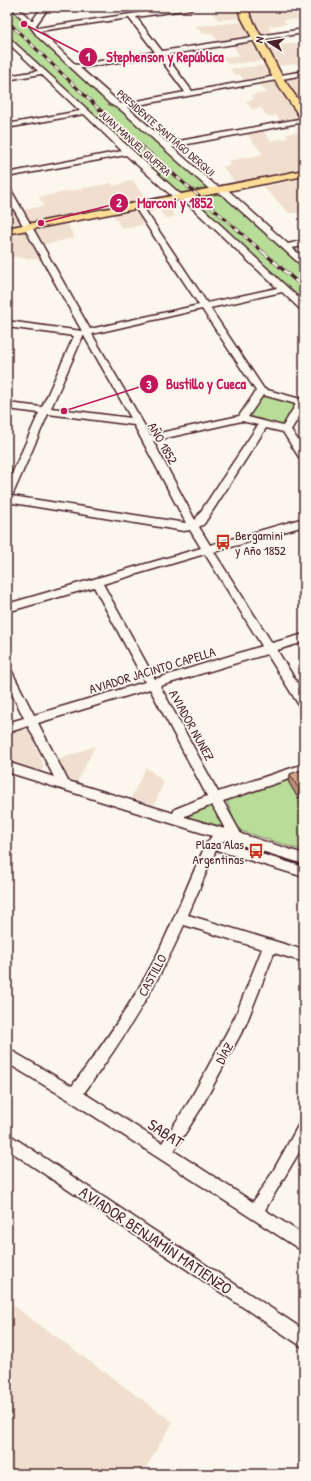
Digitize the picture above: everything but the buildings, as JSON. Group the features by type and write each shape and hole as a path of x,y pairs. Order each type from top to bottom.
{"main road":[{"path":"243,7 245,16 278,78 304,115"},
{"path":"7,231 304,173"}],"street":[{"name":"PRESIDENTE SANTIAGO DERQUI","path":"13,7 74,67 212,186 226,193 304,263"},
{"path":"33,28 46,7"},
{"path":"141,15 143,7"},
{"path":"33,28 141,15 192,7"},
{"path":"131,16 190,93"},
{"path":"74,67 304,31"},
{"name":"JUAN MANUEL GIUFFRA","path":"7,38 128,152 176,195 190,201 304,308"},
{"path":"7,78 43,72"},
{"path":"120,106 304,73"},
{"path":"7,126 85,112"},
{"path":"167,146 304,120"},
{"path":"7,175 128,152"},
{"name":"AÑO 1852","path":"7,190 28,227 80,336 90,340 135,422 147,439 193,526 304,704"},
{"path":"138,206 260,391 303,403 286,430"},
{"path":"286,247 304,243"},
{"path":"7,324 80,336 203,306 283,289"},
{"path":"80,336 83,339 90,340"},
{"path":"7,496 80,336"},
{"path":"242,418 260,391"},
{"path":"7,406 135,422"},
{"path":"147,439 242,418 286,430 304,457"},
{"path":"7,500 184,527 193,526 200,521 264,423"},
{"path":"7,608 304,522"},
{"name":"AVIADOR NUNEZ","path":"97,582 216,798 223,815 238,839"},
{"name":"AVIADOR JACINTO CAPELLA","path":"7,728 304,638"},
{"path":"7,672 30,721 64,785"},
{"path":"7,767 304,859"},
{"path":"179,821 179,813 216,798 304,769"},
{"path":"222,834 212,844 304,872"},
{"name":"CASTILLO","path":"74,1095 123,1027 158,965 212,844"},
{"path":"179,918 304,956"},
{"name":"DÍAZ","path":"164,1153 195,1105 241,1020 270,946"},
{"name":"SABAT","path":"7,1055 74,1095 304,1244"},
{"path":"255,1212 277,1178 304,1129"},
{"name":"AVIADOR BENJAMÍN MATIENZO","path":"7,1140 304,1340"}],"shaded area":[{"path":"224,7 239,7 243,18 218,20 213,13 228,12"},
{"path":"247,7 288,7 300,19 284,20 287,24 268,26 272,34 261,35"},
{"path":"245,22 252,37 219,42 211,33 203,34 196,26"},
{"path":"254,41 266,61 228,64 222,57 240,56 231,43"},
{"path":"304,43 304,63 277,66 266,46"},
{"path":"268,65 273,77 246,82 239,74 235,75 230,69"},
{"path":"295,76 300,82 304,82 304,101 299,102 284,80"},
{"path":"271,81 277,82 301,117 300,119 282,123 276,115 268,117 261,108 252,109 245,101 254,100 251,95 267,93 258,83"},
{"path":"304,127 304,171 236,184 223,167 231,165 228,161 263,154 246,133 263,130 271,141 288,138 286,134 299,132 297,129"},
{"path":"304,178 304,216 300,213 289,213 263,187"},
{"path":"133,180 147,202 34,223 29,223 22,210 44,206 39,197 111,183 114,186"},
{"path":"166,203 175,217 166,218 159,210 146,213 144,208"},
{"path":"13,209 20,224 7,229 7,211"},
{"path":"131,210 138,212 146,224 122,229 113,214"},
{"path":"66,222 75,238 41,245 34,232 35,229"},
{"path":"23,231 27,233 42,260 7,256 7,234"},
{"path":"21,727 29,731 44,766 41,771 7,761 7,731"},
{"path":"95,746 77,783 65,779 53,762"},
{"path":"146,767 164,782 154,805 131,798"},
{"path":"7,1301 173,1422 142,1474 7,1474"}],"green space":[{"path":"7,7 13,7 35,30 304,263 304,308 7,38"},
{"path":"264,395 297,405 283,426 249,416"},
{"path":"287,779 304,809 304,851 238,830 226,799"},
{"path":"215,803 223,827 185,816"}],"railway":[{"path":"7,21 99,109 264,253"},
{"path":"263,252 304,288"}],"place":[{"name":"Stephenson y República","path":"24,24"},
{"name":"Marconi y 1852","path":"41,223"},
{"name":"Bustillo y Cueca","path":"64,411"},
{"name":"Bergamini y Año 1852","path":"223,542"},
{"name":"Plaza Alas Argentinas","path":"256,851"}]}
